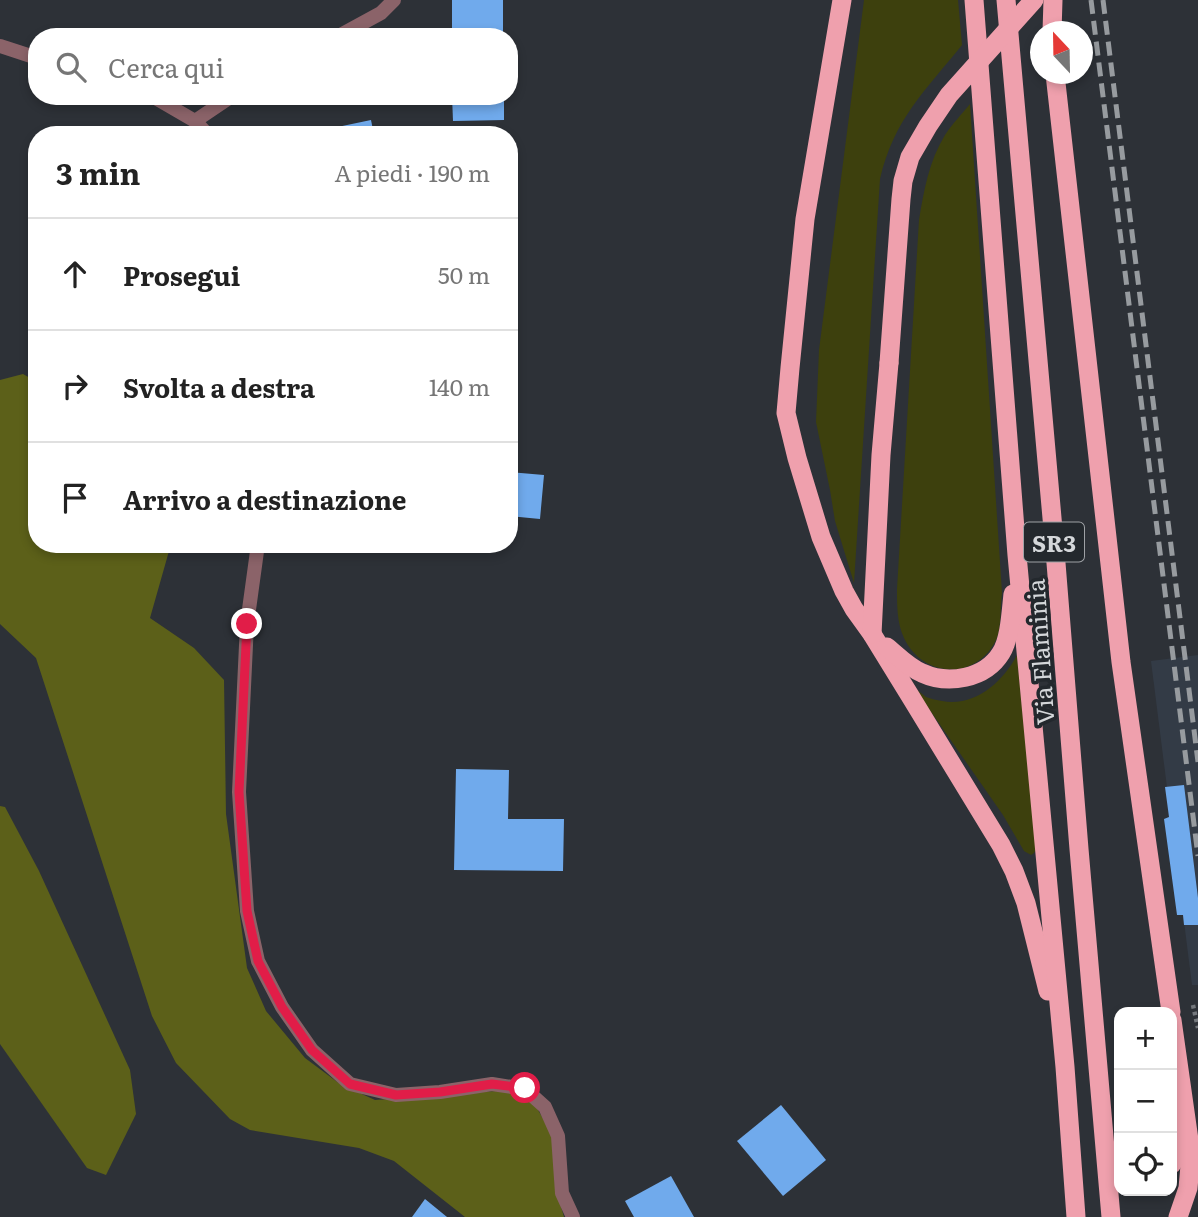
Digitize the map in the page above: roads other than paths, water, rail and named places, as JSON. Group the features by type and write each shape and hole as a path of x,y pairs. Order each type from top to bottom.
{"highway":[{"path":"842,0 806,219 786,414 821,537 854,609 1001,845 1017,879 1030,915 1065,1067"},
{"name":"Via Flaminia","path":"974,0 1017,555 1065,1067 1076,1217"},
{"name":"Via Flaminia","path":"1006,0 1111,1217"},
{"path":"872,634 881,455 903,181 910,157 949,95 1034,0"},
{"path":"1052,21 1053,0"},
{"path":"1056,84 1121,662 1170,1007"},
{"path":"872,634 905,663 921,673 933,677 961,679 983,671 1000,655 1005,646 1017,555"},
{"path":"1177,1058 1191,1167 1188,1188 1178,1217"},
{"path":"1101,1084 1116,1133"},
{"path":"1177,1153 1184,1110"}],"street":[{"path":"354,28 381,13 394,0"},
{"path":"0,46 28,55"},
{"path":"167,105 200,126"},
{"path":"195,121 219,105"},
{"path":"257,553 247,624 239,792 247,911 258,961 282,1007 312,1050 350,1084 396,1095 492,1084 525,1088 545,1107 558,1136 562,1193 573,1217"}],"railway":[{"path":"1091,0 1198,856"},
{"path":"1103,0 1198,762"}]}
